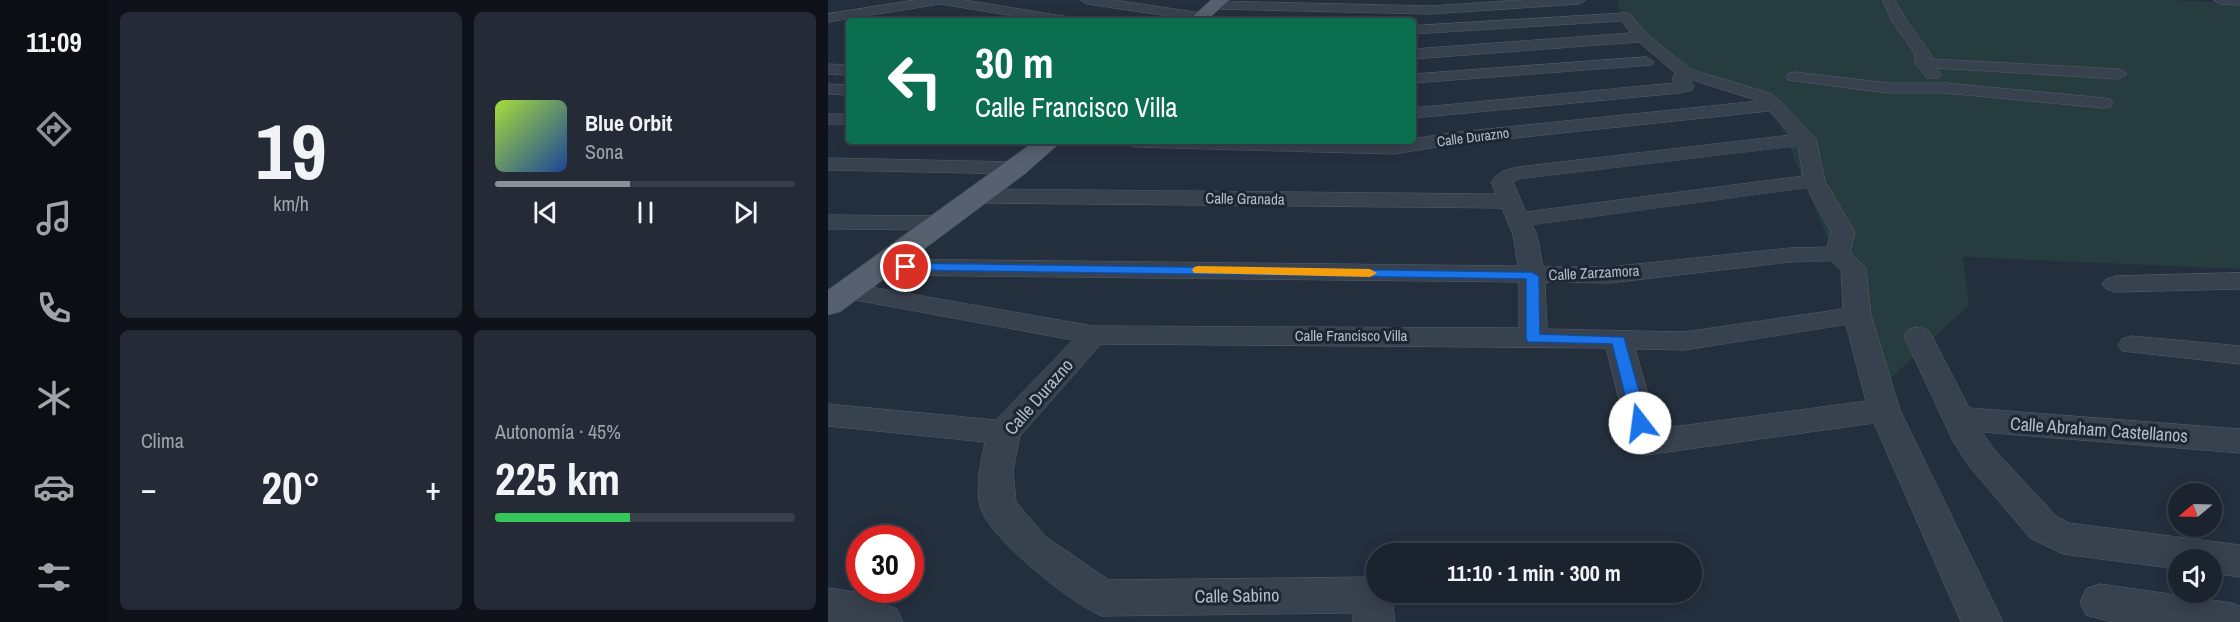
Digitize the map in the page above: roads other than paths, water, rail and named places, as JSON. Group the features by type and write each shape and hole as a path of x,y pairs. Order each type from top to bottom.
{"main road":[{"path":"1200,18 1218,3"},
{"path":"833,302 943,223 1046,144"}],"street":[{"path":"828,18 940,0 1051,18"},
{"path":"1087,0 1193,18"},
{"path":"1218,3 1431,5 1580,0"},
{"path":"1889,0 1899,21 1923,54 1923,63 1945,88"},
{"path":"2220,0 2240,1"},
{"path":"1431,5 1419,30 1416,54 1644,50"},
{"path":"828,8 882,18"},
{"path":"1419,30 1625,17 1644,50 1682,80"},
{"path":"1416,84 1644,50"},
{"path":"1923,63 2119,74"},
{"path":"828,69 846,70"},
{"path":"1794,77 1880,87 1927,90 1945,88 2104,103"},
{"path":"1416,113 1682,80 1766,98 1774,105 1806,139 1814,181 1843,232 1837,254 1853,268 1857,315 1884,410 1982,622"},
{"path":"828,89 846,90"},
{"name":"Calle Durazno","path":"1416,142 1774,105"},
{"path":"828,119 846,119"},
{"path":"1533,339 1532,276 1525,236 1502,182 1507,176 1806,139"},
{"path":"828,164 1017,168"},
{"name":"Calle Granada","path":"979,196 1515,211 1814,181"},
{"path":"828,222 943,223"},
{"name":"Calle Zarzamora","path":"882,267 1532,276 1609,275 1790,255 1837,254"},
{"path":"2115,284 2240,281"},
{"name":"Calle Francisco Villa","path":"833,302 965,310 1093,335 1684,341 1857,315"},
{"name":"Calle Durazno","path":"1093,335 1004,432 996,471 998,507 1033,548 1102,598"},
{"path":"1918,336 1958,419 1981,457 2043,527 2064,538 2240,561"},
{"path":"1618,340 1646,443 1884,410"},
{"path":"2132,345 2240,355"},
{"path":"828,415 1004,432"},
{"name":"Calle Abraham Castellanos","path":"1958,419 2240,441"},
{"name":"Calle Sabino","path":"1102,598 1373,608"},
{"path":"2100,602 2232,622"},
{"path":"828,606 856,610 882,622"}]}
